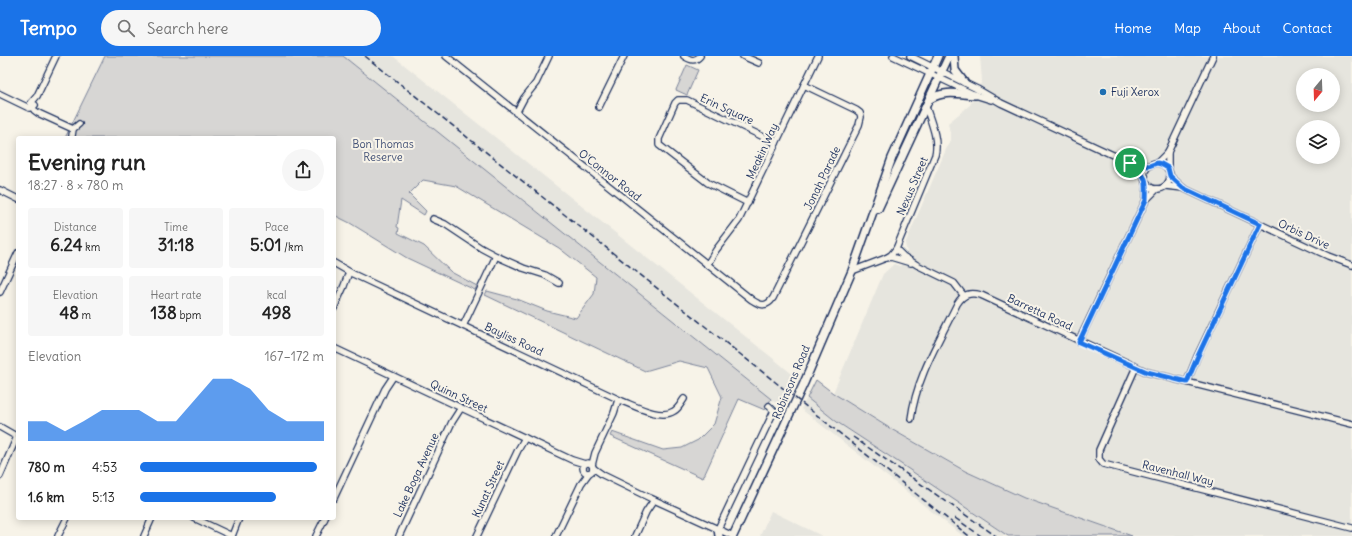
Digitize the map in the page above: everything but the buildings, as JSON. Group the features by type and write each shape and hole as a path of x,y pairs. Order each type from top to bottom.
{"main road":[{"name":"Robinsons Road","path":"733,536 804,383 852,271 892,158 938,56"},
{"name":"Robinsons Road","path":"865,236 949,56"},
{"path":"954,56 955,70 964,82"},
{"path":"930,99 937,94 944,93 975,95"}],"street":[{"path":"56,56 33,106 34,110 38,113 73,129"},
{"name":"O'Connor Road","path":"446,56 752,300 760,305 765,305"},
{"path":"514,111 536,83 549,56"},
{"path":"599,108 624,56"},
{"path":"685,56 690,56"},
{"path":"685,56 690,60 694,60 700,56"},
{"path":"743,56 759,63"},
{"name":"Meakin Way","path":"705,263 737,224 818,56"},
{"path":"893,56 964,82 1001,103 1130,163 1145,176"},
{"path":"910,56 931,70"},
{"path":"1130,163 1149,166 1157,163 1168,152 1213,56"},
{"path":"941,74 975,95 1001,103"},
{"name":"Jonah Parade","path":"765,305 770,302 777,291 861,120 860,113 856,110 804,85"},
{"path":"0,94 19,103 33,106"},
{"name":"Erin Square","path":"748,203 708,183 669,152 662,143 661,137 674,108 680,103 690,103 776,143"},
{"name":"Nexus Street","path":"852,271 886,258 896,249 936,155 937,149 926,107"},
{"path":"72,136 73,129 79,124"},
{"path":"1079,342 1146,200 1157,189 1166,186 1168,183 1170,176 1168,168 1168,152"},
{"path":"1157,163 1168,168"},
{"path":"1146,200 1147,183 1145,172 1149,166"},
{"name":"Orbis Drive","path":"1170,176 1183,188 1328,256 1352,265"},
{"path":"1147,183 1157,189"},
{"name":"Orbis Drive","path":"1166,186 1183,188"},
{"path":"0,190 16,198"},
{"path":"433,219 445,224 496,256 523,268 545,275 559,283"},
{"path":"1187,382 1260,224"},
{"path":"896,249 916,265"},
{"path":"463,326 496,256"},
{"path":"0,292 16,257"},
{"path":"886,258 891,257 916,265 954,283 964,296 957,304 920,380 915,395 911,419"},
{"name":"Bayliss Road","path":"336,263 351,273 620,400 656,413 664,414 674,412 684,399"},
{"path":"336,304 351,273"},
{"name":"Barretta Road","path":"964,296 975,294 982,295 1079,342 1152,373 1352,424"},
{"name":"Quinn Street","path":"336,348 391,376 572,460 718,532 733,536"},
{"name":"Ravenhall Way","path":"1136,367 1099,450 1099,459 1102,464 1352,528"},
{"path":"336,494 391,376"},
{"path":"556,536 620,400"},
{"name":"Robinsons Road","path":"718,532 774,411 770,406"},
{"name":"Lake Boga Avenue","path":"399,536 459,407"},
{"path":"2,427 16,435"},
{"name":"Kunat Street","path":"477,536 523,438"},
{"path":"0,476 16,439"},
{"path":"635,536 652,499"},
{"path":"58,536 65,520"},
{"path":"144,536 151,520"},
{"path":"198,520 230,536 238,521"},
{"path":"316,536 324,520"}],"shaded area":[{"path":"343,56 393,56 775,360 797,378 783,409"},
{"path":"980,56 1352,56 1352,536 1132,536 1024,498 965,471 891,429 833,393 883,274 894,264 900,266 907,252 905,244 951,138 948,123 970,105 982,81"},
{"path":"807,398 837,422 1008,536 963,536 801,409"},
{"path":"771,511 822,536 760,536"}],"green space":[{"name":"Bon Thomas Reserve","path":"105,56 343,56 771,399 765,410 739,399 703,478 610,436 612,432 663,450 682,448 698,440 714,424 722,397 708,368 679,361 645,371 485,295 487,291 517,299 547,311 576,318 594,294 596,277 559,248 456,186 423,180 409,194 426,211 424,215 401,200 397,227 399,228 398,233 424,246 451,272 477,286 475,290 407,258 336,216 336,136 66,136"},
{"path":"687,65 698,70 687,95 676,90"},
{"path":"816,380 833,393 891,429 965,471 1024,498 1132,536 1008,536 837,422 807,398"}],"railway":[{"path":"365,56 969,536"},
{"path":"853,437 996,536"},
{"path":"955,518 981,536"}],"place":[{"name":"Fuji Xerox","path":"1103,92"}],"route":[{"path":"1130,163 1149,166 1157,163 1161,164 1168,168 1170,176 1183,188 1260,224 1187,382 1147,372 1079,342 1146,200 1147,183 1145,176 1130,163"}]}
